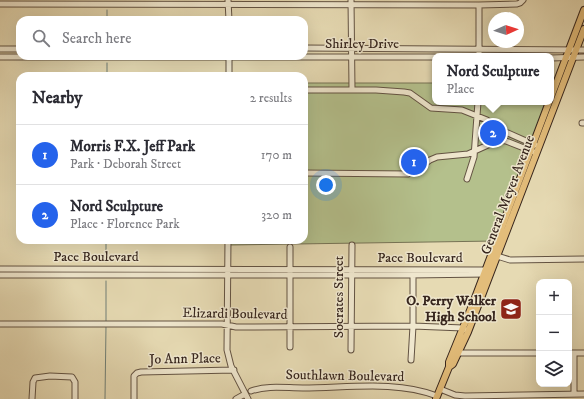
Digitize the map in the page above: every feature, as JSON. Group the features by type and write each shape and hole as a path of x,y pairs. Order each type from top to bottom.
{"main road":[{"path":"554,89 584,10"},
{"name":"General Meyer Avenue","path":"533,149 540,147 584,30"},
{"name":"General Meyer Avenue","path":"436,398 449,367 453,364 456,352 466,330 548,105"}],"street":[{"path":"0,4 352,2 479,5 520,4 523,0"},
{"path":"228,2 229,16"},
{"path":"352,2 352,89"},
{"path":"479,5 479,53"},
{"name":"Shirley Drive","path":"308,48 584,50"},
{"path":"0,49 16,49"},
{"name":"Shirley Drive","path":"308,56 432,56"},
{"name":"Shirley Drive","path":"0,57 16,57"},
{"path":"554,58 584,58"},
{"path":"229,60 229,72"},
{"path":"308,90 352,89 410,93 431,108 462,110 487,120 533,149"},
{"path":"467,179 472,166 475,150 478,105"},
{"path":"308,173 408,174 437,157 462,155 499,140 506,140 533,149"},
{"path":"228,244 227,350 229,360 247,396 236,399"},
{"name":"Socrates Street","path":"351,350 352,245"},
{"path":"290,247 290,346"},
{"path":"494,255 515,260 584,259"},
{"name":"Pace Boulevard","path":"0,269 43,272"},
{"name":"Pace Boulevard","path":"0,274 43,272 487,272"},
{"path":"411,360 413,326 412,273"},
{"name":"Elizardi Boulevard","path":"0,324 222,324 227,326 351,328 413,326 466,330"},
{"path":"456,352 536,353"},
{"path":"574,394 572,353 584,353"},
{"name":"Jo Ann Place","path":"134,399 134,376 137,373 150,371 234,370"},
{"path":"32,399 34,378 50,376 70,377 75,382 75,399"},
{"name":"Southlawn Boulevard","path":"251,391 271,387 393,387 419,390 436,398"},
{"path":"440,389 459,396 584,394"}],"green space":[{"path":"308,83 432,83 432,105 545,105 496,241 308,244"},
{"path":"228,244 295,244 228,245"}],"waterway":[{"path":"107,10 107,16"},
{"path":"107,63 107,72"},
{"path":"106,244 106,262"},
{"path":"106,281 106,322"},
{"path":"105,399 106,326"}],"place":[{"name":"Nord Sculpture","path":"493,133"},
{"name":"Morris F.X. Jeff Park","path":"414,162"},
{"name":"O. Perry Walker High School","path":"511,309"}]}
